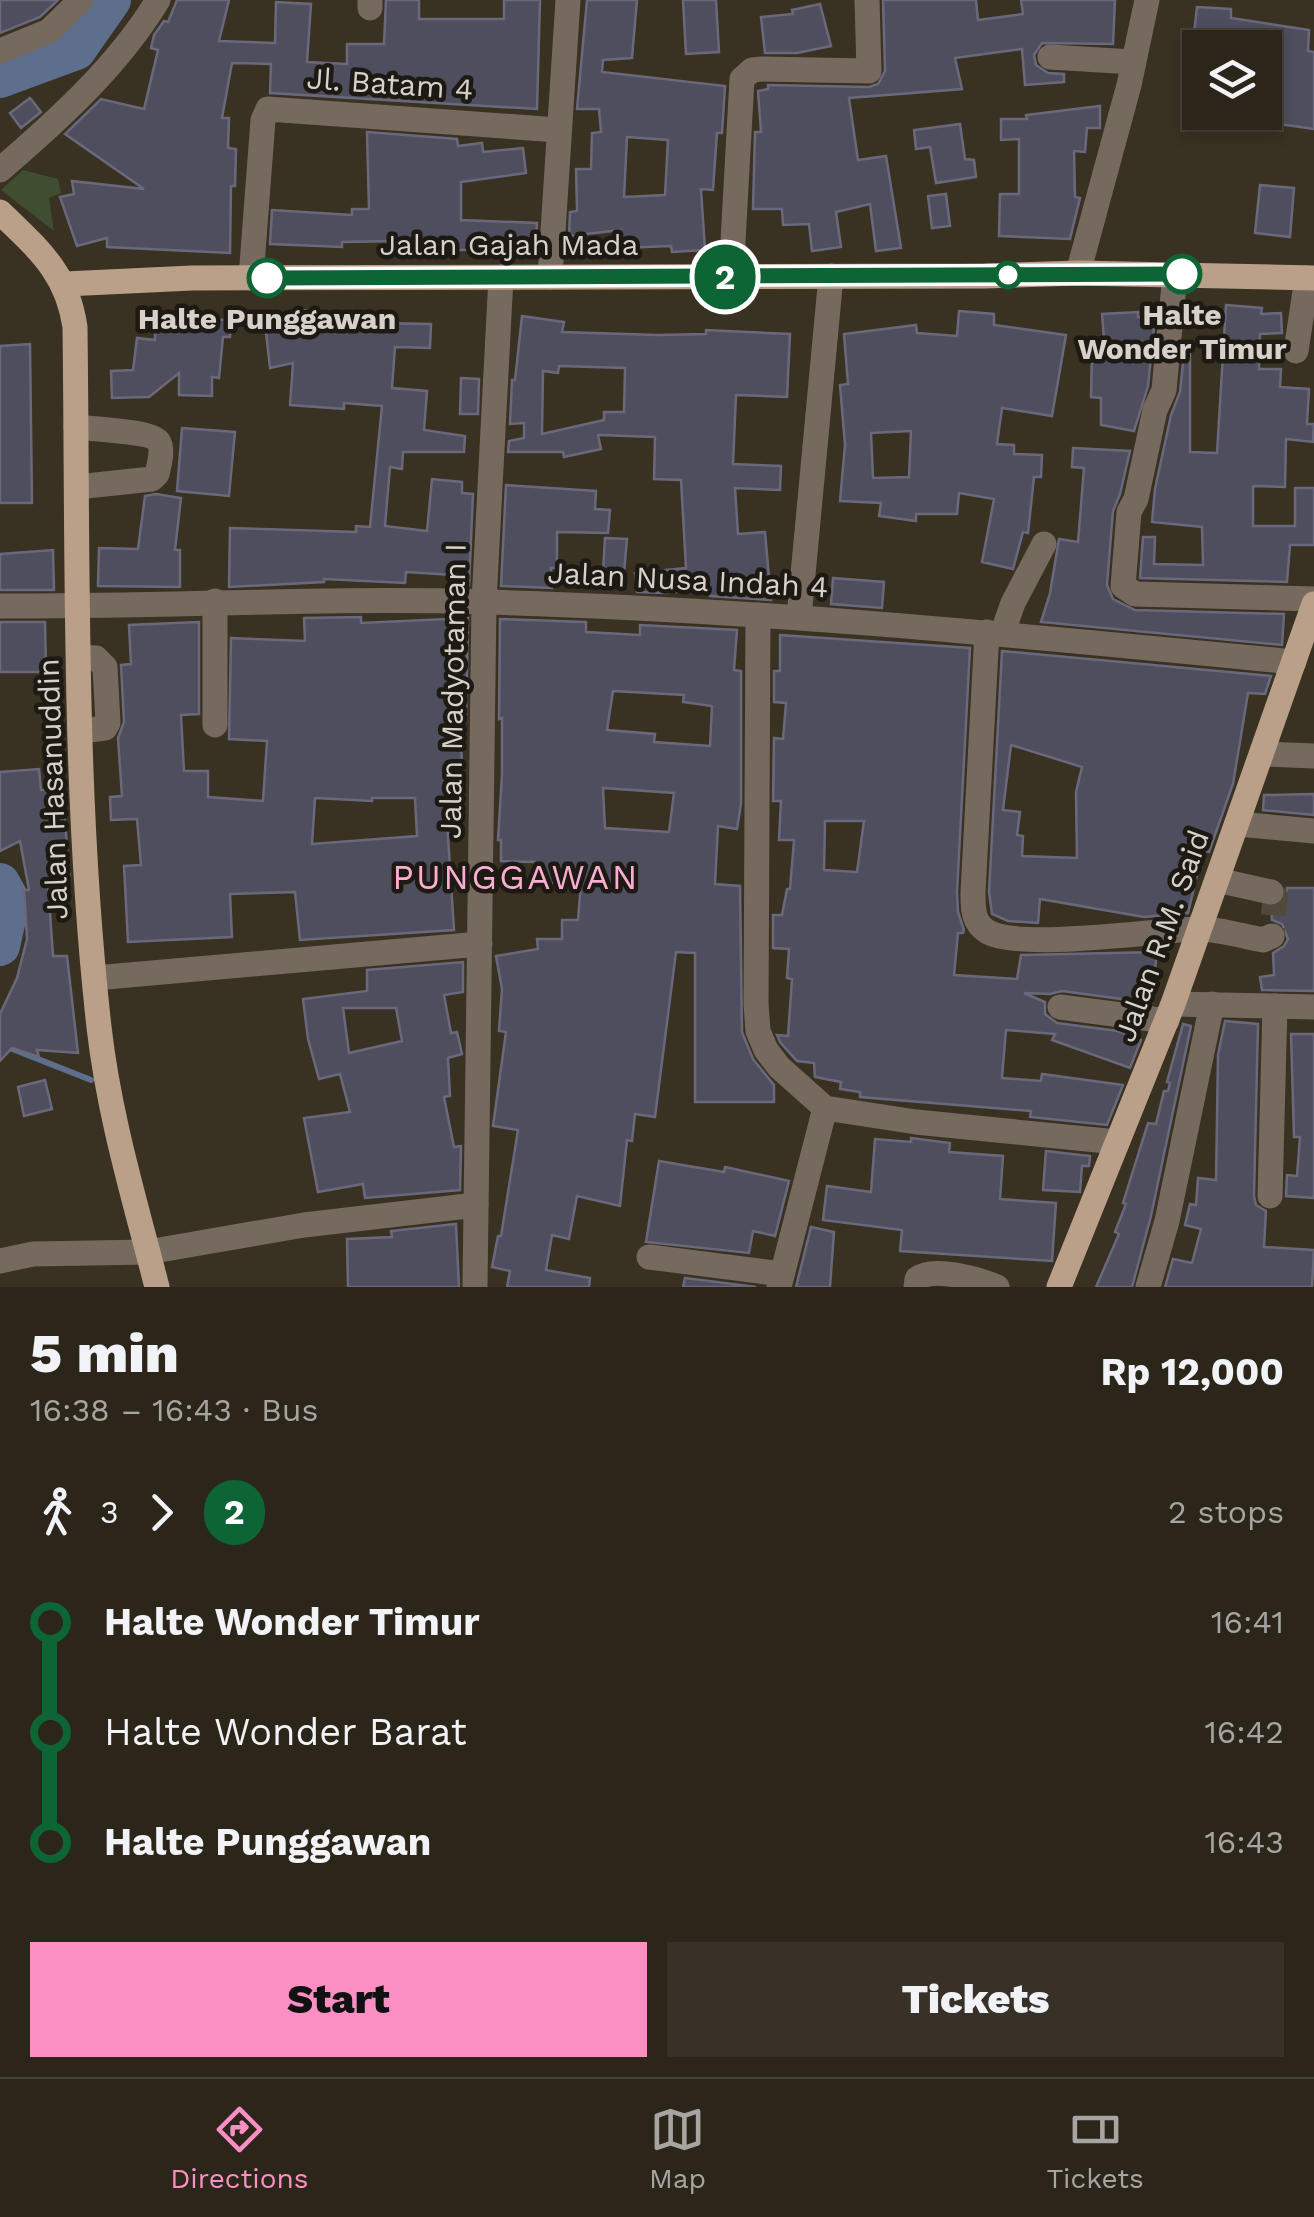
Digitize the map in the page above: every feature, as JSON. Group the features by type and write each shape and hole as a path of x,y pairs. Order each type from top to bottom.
{"main road":[{"path":"0,212 48,260 64,284"},
{"name":"Jalan Gajah Mada","path":"64,284 251,278 1078,273 1310,278"},
{"name":"Jalan Hasanuddin","path":"64,284 75,327 79,657 87,882 99,1030 119,1145 157,1287"},
{"name":"Jalan R.M. Said","path":"1059,1287 1170,1013 1314,601"}],"street":[{"path":"0,50 49,31 81,0"},
{"path":"0,170 108,68 158,0"},
{"path":"550,277 568,0"},
{"path":"731,276 742,79 752,70 762,69 868,71 867,0"},
{"path":"1078,273 1146,0"},
{"path":"1050,57 1133,62"},
{"name":"Jl. Batam 4","path":"251,278 263,120 268,109 558,130"},
{"path":"1175,274 1164,390 1155,410 1136,499 1129,512 1123,586 1135,594 1314,601"},
{"path":"799,617 831,276"},
{"name":"Jalan Madyotaman I","path":"475,1287 484,602 501,277"},
{"path":"1296,351 1310,278"},
{"path":"76,427 146,435 158,440 160,446 157,474 152,478 77,488"},
{"path":"1044,544 994,633 973,892 973,912 978,923 989,933 1014,938 1088,938 1200,929 1263,940 1272,936"},
{"path":"214,601 216,725"},
{"name":"Jalan Nusa Indah 4","path":"0,606 214,601 484,602 799,617 1294,662"},
{"path":"758,615 756,1004 758,1030 766,1050 779,1068 825,1108 916,1122 1117,1142"},
{"path":"1263,754 1314,756"},
{"path":"1238,824 1314,831"},
{"path":"1217,880 1271,892"},
{"path":"95,978 480,944"},
{"path":"1148,1287 1167,1221 1212,1004"},
{"path":"1060,1006 1170,1013 1212,1004 1314,1007"},
{"path":"1270,1196 1275,1006"},
{"path":"650,1257 780,1280 825,1108"},
{"path":"0,1260 33,1254 148,1252 304,1225 476,1204"},
{"path":"916,1287 917,1279 928,1273 997,1287"}],"green space":[{"path":"23,170 58,179 61,193 49,198 54,231 1,190"}],"building":[{"path":"0,0 58,0 40,17 0,33"},
{"path":"177,0 229,0 219,41 275,43 276,2 311,4 307,62 347,64 347,44 384,44 386,0 419,0 419,19 504,19 504,0 540,0 537,109 270,93 271,64 232,63 222,118 229,118 228,148 236,149 230,253 107,247 107,238 77,246 60,197 74,194 72,181 144,189 65,134 101,99 144,109 158,50 151,48 154,35 164,21 168,22"},
{"path":"587,0 637,0 632,58 603,60 602,72 725,86 713,190 701,189 705,250 672,252 671,246 622,248 621,230 569,236 570,212 577,211 576,169 591,169 592,133 601,132 599,109 577,109","holes":["627,137 668,140 665,195 624,197"]},
{"path":"683,0 716,0 719,52 686,54"},
{"path":"883,0 976,0 978,20 1023,14 1021,0 1115,0 1113,44 1042,43 1034,55 1036,65 1048,73 1064,74 1064,82 1025,85 1022,49 955,58 962,89 849,98 858,160 886,156 901,248 876,251 870,204 836,212 841,247 812,251 809,224 783,225 782,209 753,209 755,132 761,132 758,91 768,89 768,85 878,84 885,71"},
{"path":"820,4 831,46 797,53 765,53 761,17 793,14 792,10"},
{"path":"1197,7 1231,9 1231,18 1309,30 1308,51 1314,52 1314,129 1282,124 1282,30 1194,30"},
{"path":"30,98 41,112 21,128 10,113"},
{"path":"1100,106 1100,128 1087,128 1085,152 1074,151 1075,197 1080,198 1070,239 999,236 1000,194 1019,194 1019,139 1001,140 1001,119 1027,119 1026,115"},
{"path":"960,124 965,159 974,160 976,177 936,183 930,147 916,149 914,130"},
{"path":"367,132 457,139 458,146 482,143 483,152 523,148 526,173 461,182 461,220 537,223 535,258 480,250 402,250 402,241 342,242 342,247 270,244 272,210 352,215 352,209 369,209"},
{"path":"1260,185 1294,188 1290,237 1255,233"},
{"path":"946,194 950,226 932,228 928,196"},
{"path":"1226,305 1262,308 1261,314 1281,313 1282,333 1260,334 1259,369 1281,369 1280,387 1309,389 1307,424 1314,424 1313,442 1286,439 1285,487 1253,486 1253,526 1295,526 1295,488 1314,488 1314,545 1290,545 1287,582 1140,578 1143,537 1155,537 1154,564 1203,565 1202,527 1152,522 1155,489 1180,392 1185,343 1190,343 1190,452 1217,453"},
{"path":"302,310 378,317 377,323 431,324 430,348 395,347 392,388 427,391 424,430 465,436 464,452 403,452 402,469 390,467 385,526 427,531 432,479 462,482 462,493 473,494 469,585 453,585 453,575 406,572 405,583 324,579 229,587 230,528 356,532 356,526 370,527 382,406 344,403 344,409 290,405 293,363 270,368 264,315 302,314"},
{"path":"959,311 994,314 994,325 1066,335 1052,416 1002,408 997,444 1014,445 1014,454 1042,455 1041,477 1034,477 1028,533 1023,532 1013,569 982,562 994,499 959,493 957,514 916,514 916,521 879,516 881,503 840,501 845,445 840,385 848,384 844,334 916,325 917,333 957,336","holes":["911,431 909,477 873,478 871,433"]},
{"path":"1138,312 1138,317 1155,317 1148,386 1134,431 1101,425 1101,398 1091,397 1092,353 1105,353 1102,314"},
{"path":"522,316 564,322 562,332 657,335 706,334 706,330 790,334 787,397 736,395 733,464 781,466 780,490 735,488 738,534 765,532 771,600 710,596 710,588 637,592 635,573 686,568 681,480 654,479 655,437 598,435 601,449 564,457 563,452 508,452 509,441 524,438 524,423 510,424","holes":["559,366 625,368 624,412 604,412 604,420 542,434 543,371 558,373"]},
{"path":"155,318 230,320 230,337 223,337 219,378 212,377 212,396 179,395 179,373 149,397 112,398 111,371 133,370 137,338 155,340"},
{"path":"30,344 32,503 0,503 0,346"},
{"path":"461,378 479,379 478,414 460,414"},
{"path":"182,428 235,432 229,496 177,491"},
{"path":"1073,448 1130,451 1113,511 1107,585 1113,599 1135,610 1284,614 1282,645 1041,622 1059,539 1078,542 1084,468 1072,467"},
{"path":"506,485 596,491 595,509 610,510 608,533 557,532 557,568 551,568 552,588 501,586"},
{"path":"145,496 181,498 175,550 180,550 180,587 98,586 99,548 138,549"},
{"path":"605,538 627,539 624,573 603,572"},
{"path":"53,550 54,590 0,590 0,554"},
{"path":"833,578 884,582 882,608 831,604"},
{"path":"361,617 361,623 468,618 466,722 460,723 464,805 446,806 454,930 300,940 295,892 230,894 232,937 128,942 124,866 141,865 137,819 111,820 110,797 122,796 118,738 124,722 121,665 131,664 129,625 199,622 199,714 181,715 184,771 208,771 208,797 263,801 267,741 229,739 231,638 305,641 304,618","holes":["315,798 415,798 417,836 312,844"]},
{"path":"500,619 586,622 586,632 640,635 640,625 737,630 734,670 741,671 741,804 737,829 718,826 715,884 740,886 742,1032 753,1059 774,1085 774,1102 695,1102 695,953 676,952 655,1117 635,1114 632,1141 627,1140 620,1206 577,1196 569,1239 552,1235 546,1270 590,1278 589,1287 507,1287 510,1271 492,1267 501,1236 518,1130 493,1126 506,1032 499,1031 502,989 496,956 538,949 537,939 562,939 562,920 578,920 581,883 534,883 534,862 501,861 498,840 502,718 499,719","holes":["613,691 684,695 683,702 712,706 710,746 654,742 655,734 607,730","603,788 674,793 669,832 605,828"]},
{"path":"0,622 45,622 46,672 0,672"},
{"path":"780,635 970,648 957,892 964,930 958,933 954,975 1017,979 1021,955 1157,952 1151,1003 1062,991 1024,993 1045,1002 1045,1014 1057,1023 1118,1031 1141,1040 1130,1068 1052,1040 1055,1034 1006,1030 1002,1078 1041,1081 1042,1074 1123,1085 1107,1125 1030,1117 1031,1111 860,1097 860,1092 840,1089 841,1082 815,1077 814,1063 797,1061 780,1042 777,1035 788,1036 792,979 787,978 789,949 773,948 773,915 782,915 790,889 794,840 779,840 781,801 773,801 774,738 783,739 786,703 774,702 774,671 780,671","holes":["825,821 864,821 857,872 824,870"]},
{"path":"1002,651 1271,676 1265,694 1248,693 1233,784 1209,852 1203,850 1188,913 1144,917 1040,899 1038,923 1008,921 992,914 989,892","holes":["1011,745 1082,767 1076,792 1077,858 1022,856 1023,836 1017,835 1020,812 1003,810"]},
{"path":"39,769 41,790 62,789 70,880 48,883 53,956 67,956 78,1053 37,1050 39,1057 12,1048 0,1061 0,1014 17,978 27,939 24,890 29,890 20,841 0,851 0,772"},
{"path":"1314,794 1314,815 1263,810 1264,795"},
{"path":"1287,888 1314,888 1314,991 1262,990 1260,977 1274,975 1273,953 1288,939 1282,924 1272,920 1271,908 1284,902"},
{"path":"463,962 463,992 444,995 451,1033 457,1032 462,1054 448,1058 450,1096 444,1097 454,1147 461,1146 460,1190 365,1198 363,1184 318,1192 304,1118 350,1112 340,1074 319,1079 303,999 367,991 367,970","holes":["343,1008 396,1008 402,1041 349,1053"]},
{"path":"1225,1021 1258,1024 1254,1196 1256,1205 1266,1211 1264,1247 1314,1250 1312,1287 1165,1287 1173,1259 1192,1263 1201,1229 1185,1225 1190,1204 1196,1205 1198,1178 1216,1180 1218,1055"},
{"path":"1183,1024 1191,1026 1132,1287 1096,1287 1119,1234 1115,1232 1148,1123 1156,1124 1164,1091 1168,1091"},
{"path":"1291,1034 1314,1034 1314,1198 1286,1196 1287,1175 1297,1176 1300,1137 1294,1137"},
{"path":"45,1080 52,1109 24,1116 18,1087"},
{"path":"911,1138 950,1143 949,1152 1003,1156 1000,1199 1056,1203 1052,1261 900,1251 902,1230 823,1220 827,1186 871,1192 875,1139 911,1142"},
{"path":"1046,1151 1090,1156 1089,1166 1082,1166 1080,1192 1043,1190"},
{"path":"659,1161 724,1172 725,1167 789,1181 775,1236 753,1231 749,1253 646,1242"},
{"path":"456,1224 459,1287 348,1287 347,1239 392,1237 391,1231"},
{"path":"811,1227 834,1232 830,1287 796,1287"},
{"path":"685,1278 756,1287 683,1287"}],"waterway":[{"path":"0,78 76,50 111,0"},
{"path":"0,883 10,901 0,946"},
{"path":"0,1044 91,1080"}],"tunnel":[{"path":"1271,892 1275,896 1272,936"}],"bus line":[{"name":"2","path":"267,278 1182,274"}],"place":[{"name":"Halte Wonder Timur","path":"1182,274"},
{"name":"Halte Punggawan","path":"267,278"}],"district":[{"name":"PUNGGAWAN","path":"516,877"}]}
